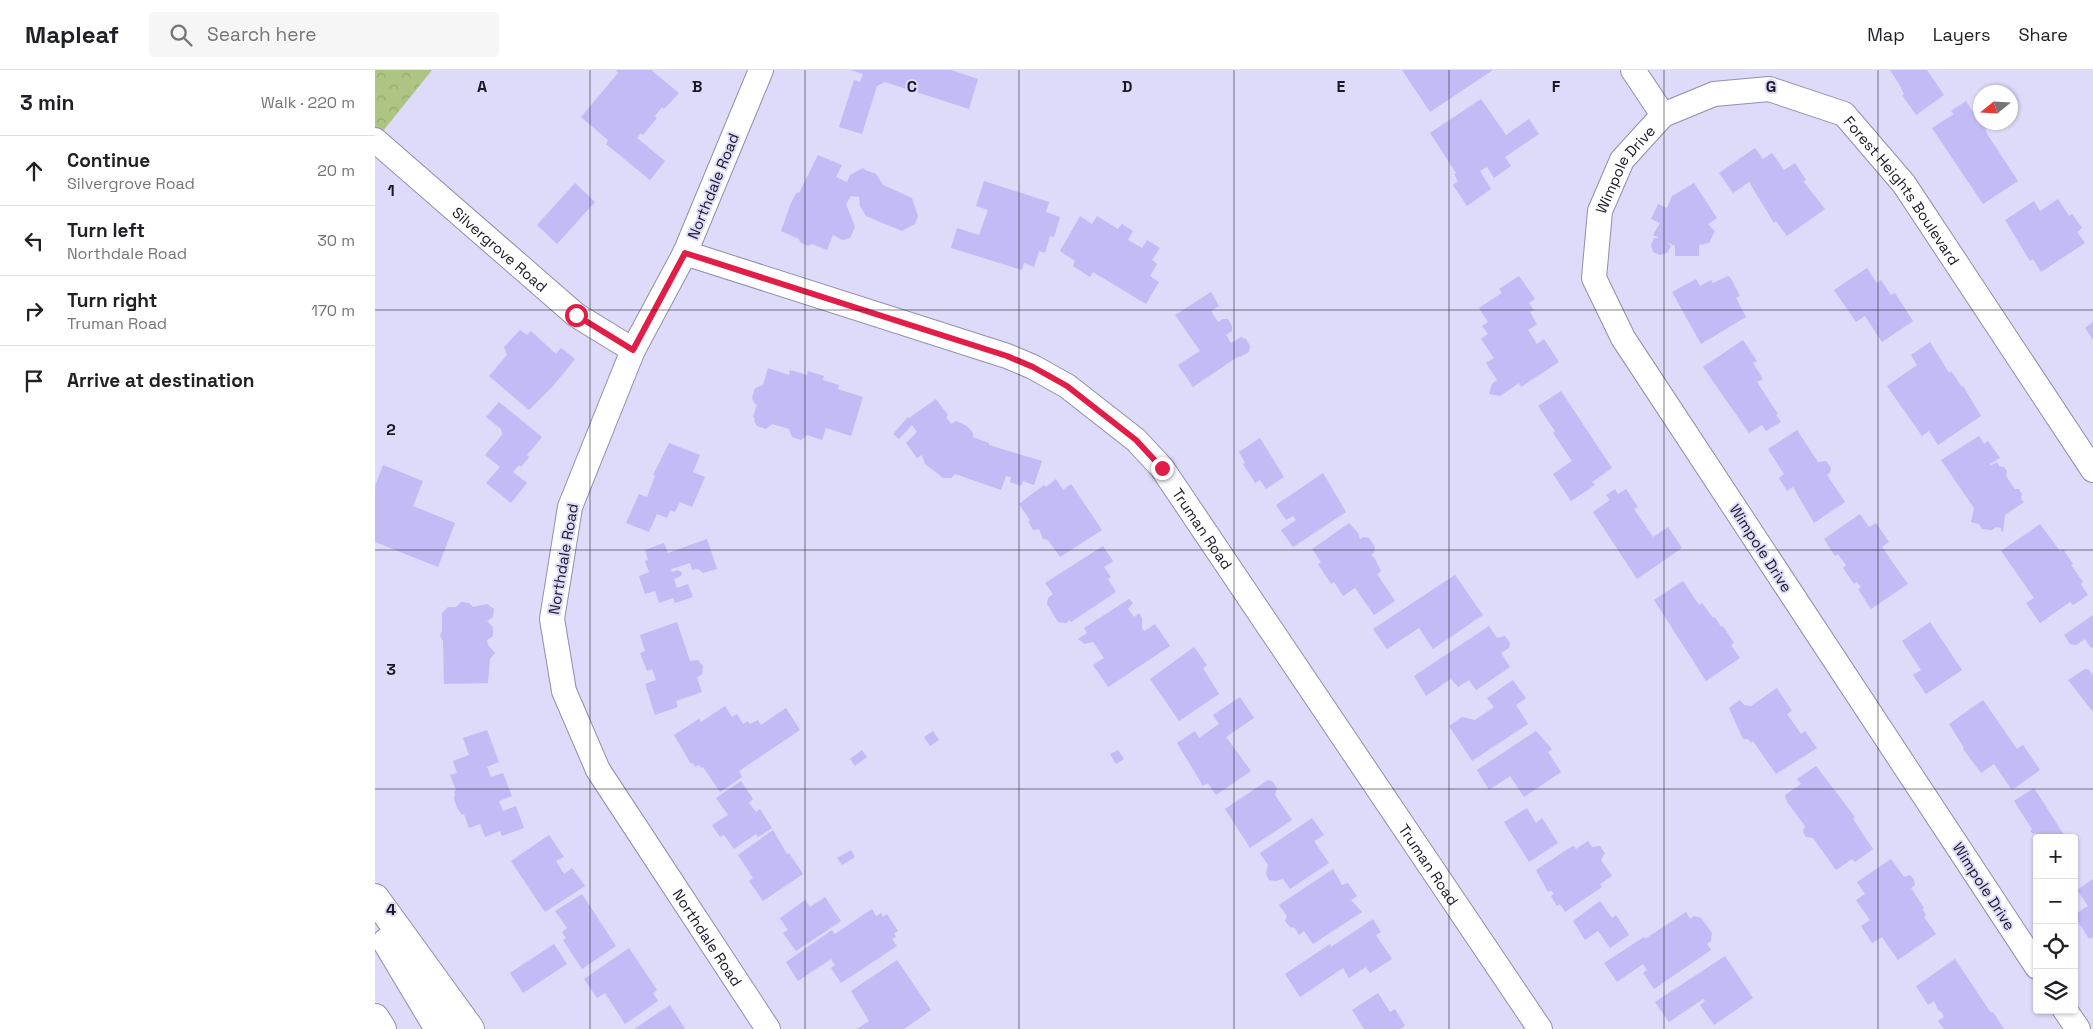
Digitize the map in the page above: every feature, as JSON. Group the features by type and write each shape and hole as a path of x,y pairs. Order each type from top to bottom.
{"highway":[{"path":"375,898 470,1029"},
{"path":"375,921 439,1029"},
{"path":"375,1018 382,1029"}],"street":[{"name":"Northdale Road","path":"761,70 685,253 633,350 570,507 552,619 564,691 598,770 768,1029"},
{"path":"1633,70 1663,115"},
{"name":"Forest Heights Boulevard","path":"1663,115 1714,94 1769,89 1844,114 1904,184 2093,470"},
{"name":"Wimpole Drive","path":"1663,115 1623,160 1600,211 1594,278 1623,338 2033,961"},
{"name":"Silvergrove Road","path":"375,140 576,315 633,350"},
{"name":"Truman Road","path":"685,253 1024,364 1067,386 1136,440 1160,465 1540,1029"},
{"path":"2068,1014 2078,1029"}],"green space":[{"path":"375,70 432,70 375,141"}],"building":[{"path":"616,70 651,70 679,93 664,109 662,107 655,116 657,118 643,135 641,133 637,138 665,161 650,180 606,144 608,140 581,117 618,73"},
{"path":"850,70 951,70 978,79 969,109 885,82 877,86 862,134 839,127 854,80 860,82 863,74"},
{"path":"1402,70 1493,70 1430,112"},
{"path":"1890,70 1927,70 1944,95 1916,115 1902,95 1904,94"},
{"path":"1481,99 1506,135 1529,119 1539,134 1505,157 1511,166 1494,178 1487,167 1480,171 1491,189 1467,206 1453,185 1458,181 1454,174 1456,173 1430,133"},
{"path":"1966,101 1973,112 1973,130 1986,130 2018,181 1983,204 1932,128 1954,114 1951,111"},
{"path":"1755,148 1763,159 1772,153 1784,170 1795,163 1806,180 1803,181 1825,209 1787,236 1776,221 1774,223 1749,182 1733,193 1719,173"},
{"path":"818,155 842,165 836,177 847,182 850,175 863,168 876,174 883,185 912,198 918,216 915,224 902,231 866,216 860,206 859,197 851,196 846,204 855,227 850,238 843,240 833,235 827,250 812,244 808,246 800,242 799,239 781,231 791,203 797,192 799,193"},
{"path":"984,181 1049,202 1046,212 1060,217 1054,237 1050,236 1045,253 1039,251 1034,267 1024,263 1022,270 951,248 957,228 979,235 988,210 976,206"},
{"path":"575,183 595,202 557,244 537,225"},
{"path":"1694,183 1717,218 1708,224 1715,231 1709,243 1699,245 1699,256 1675,256 1675,246 1667,242 1671,246 1667,253 1660,255 1653,252 1651,245 1654,238 1660,238 1653,235 1660,223 1651,219 1658,204 1667,208 1672,196"},
{"path":"2058,199 2069,216 2072,214 2082,228 2077,232 2085,243 2041,272 2033,259 2030,261 2005,220 2034,201 2040,211"},
{"path":"1080,216 1092,224 1097,216 1118,229 1122,224 1133,231 1128,240 1142,248 1147,240 1160,248 1152,260 1157,264 1150,276 1159,282 1146,304 1093,272 1090,277 1073,266 1075,261 1060,251"},
{"path":"1867,268 1877,283 1881,280 1891,295 1895,293 1913,321 1882,342 1865,316 1856,322 1834,290"},
{"path":"1519,276 1535,299 1529,303 1534,310 1530,312 1537,324 1528,330 1537,344 1544,339 1559,362 1521,387 1519,383 1500,396 1489,394 1492,384 1497,380 1486,363 1494,358 1481,339 1488,334 1482,326 1488,322 1479,308 1502,293 1499,289"},
{"path":"1728,276 1740,296 1736,298 1746,317 1701,344 1672,292 1696,279 1700,286 1711,280 1713,283"},
{"path":"1211,292 1219,306 1211,311 1218,322 1228,319 1232,326 1232,331 1226,335 1231,343 1241,337 1246,339 1250,346 1249,352 1239,356 1193,387 1178,365 1200,351 1175,315"},
{"path":"2093,322 2093,340 2085,328"},
{"path":"520,330 527,335 531,331 556,354 561,348 575,359 553,386 529,410 489,376 507,355 504,347"},
{"path":"1743,340 1757,361 1753,363 1763,379 1757,382 1778,414 1776,415 1781,422 1766,431 1762,425 1749,433 1703,367"},
{"path":"1930,342 1949,373 1951,371 1963,386 1981,416 1938,445 1929,431 1922,436 1887,386 1917,365 1911,355"},
{"path":"768,368 789,375 790,370 807,375 808,371 824,376 823,380 839,385 838,389 863,397 851,436 826,428 822,440 807,435 801,440 792,437 789,429 772,424 766,429 757,426 753,417 757,405 752,398 755,388 763,385"},
{"path":"1561,391 1612,468 1592,482 1595,485 1571,501 1553,474 1572,461 1538,406"},
{"path":"936,399 948,415 946,417 951,424 956,421 967,426 973,433 973,437 989,443 989,445 1042,461 1034,485 1023,481 1021,486 1010,482 1011,477 1006,476 1001,490 955,474 951,478 943,478 925,464 922,455 917,458 906,443 917,432 912,425 899,439 893,434 908,417"},
{"path":"499,402 542,437 527,455 529,457 521,467 519,465 513,472 527,483 511,503 486,483 500,467 485,455 502,435 501,429 486,417"},
{"path":"1797,430 1818,462 1826,461 1831,468 1830,473 1827,475 1845,502 1814,523 1793,487 1787,491 1779,478 1784,474 1768,449"},
{"path":"1979,436 1984,444 1988,441 2000,458 1990,464 1990,466 1997,462 1999,466 2004,467 2007,471 2006,476 2015,489 2019,489 2022,494 2021,499 2024,502 2005,515 2003,532 2001,528 1996,527 1992,530 1982,529 1979,524 1971,522 1974,508 1941,460"},
{"path":"1260,438 1284,477 1266,489 1260,480 1255,483 1243,464 1245,463 1239,452"},
{"path":"669,443 700,455 693,472 705,477 692,507 680,502 675,512 670,510 667,518 657,514 649,532 626,523 639,494 647,497 655,476 653,475"},
{"path":"383,465 423,481 413,506 455,523 438,567 375,542 375,486"},
{"path":"1323,473 1346,512 1293,547 1281,530 1296,520 1293,516 1286,520 1276,505"},
{"path":"1056,479 1063,490 1071,484 1102,530 1060,557 1048,540 1043,539 1039,529 1033,530 1028,521 1030,520 1019,504 1044,485 1046,487"},
{"path":"1615,489 1618,494 1626,489 1638,507 1634,509 1653,537 1668,527 1682,548 1637,579 1593,512 1610,500 1606,495"},
{"path":"1860,514 1869,527 1876,523 1889,542 1882,547 1908,584 1871,609 1858,589 1861,587 1857,582 1854,584 1843,568 1846,565 1838,554 1835,556 1824,539"},
{"path":"1349,523 1358,533 1360,539 1363,537 1369,538 1375,547 1374,553 1371,555 1381,571 1377,574 1395,601 1374,615 1355,588 1343,596 1334,582 1331,584 1318,564 1321,562 1312,549"},
{"path":"2040,524 2060,551 2063,549 2083,582 2081,584 2088,595 2073,605 2070,602 2040,623 2026,603 2034,598 2001,551"},
{"path":"707,539 717,569 703,573 698,569 692,570 690,563 671,569 672,572 678,570 682,572 681,576 674,579 677,588 688,584 693,597 675,603 673,598 659,603 655,591 645,594 639,576 649,572 645,561 648,560 645,550 664,543 668,553"},
{"path":"1103,546 1113,561 1104,567 1111,577 1108,579 1116,592 1071,622 1070,620 1066,623 1058,622 1047,604 1048,598 1053,594 1045,583"},
{"path":"1455,575 1483,615 1433,649 1419,628 1387,649 1373,629"},
{"path":"1683,581 1699,605 1702,603 1713,618 1715,617 1721,627 1723,626 1734,643 1731,645 1740,658 1706,681 1654,600"},
{"path":"1129,599 1133,603 1128,609 1134,617 1139,613 1142,618 1142,628 1144,631 1155,624 1170,646 1108,687 1093,665 1104,658 1093,642 1085,644 1078,639 1087,633 1084,628"},
{"path":"461,602 469,603 473,607 487,604 494,609 493,617 487,621 493,627 493,636 487,640 488,645 495,653 490,659 488,683 444,684 443,641 440,636 442,631 442,613 448,607 456,607"},
{"path":"2093,615 2093,648 2090,647 2085,639 2076,645 2070,644 2064,635"},
{"path":"677,622 690,661 698,660 703,666 702,674 697,678 702,692 676,701 678,707 655,715 645,684 656,680 652,669 647,671 640,653 645,651 640,635"},
{"path":"1930,622 1962,670 1926,694 1913,675 1921,670 1902,641"},
{"path":"1489,626 1497,638 1505,636 1510,643 1509,648 1501,653 1510,667 1476,690 1469,680 1458,687 1451,679 1426,696 1414,676"},
{"path":"1194,647 1207,665 1203,668 1219,694 1179,721 1150,679"},
{"path":"2085,669 2089,670 2093,675 2093,712 2068,680"},
{"path":"1513,680 1526,698 1516,705 1528,724 1472,761 1449,726 1462,717 1475,720 1494,707 1487,698"},
{"path":"1777,688 1792,711 1787,714 1801,734 1805,731 1817,748 1776,774 1753,741 1751,743 1748,739 1743,739 1729,708 1740,700 1744,705 1751,706"},
{"path":"1240,697 1254,718 1226,737 1251,771 1216,795 1208,783 1203,786 1177,743 1195,731 1199,738 1219,724 1213,715"},
{"path":"1983,700 2017,749 2023,745 2040,770 2012,790 1994,764 1981,773 1963,749 1949,724"},
{"path":"725,706 732,717 737,714 743,724 748,721 750,724 758,720 761,725 786,708 800,730 739,771 742,777 720,792 703,767 701,768 699,765 695,767 693,763 691,764 674,735 699,719 701,722"},
{"path":"487,730 499,762 487,767 491,777 503,773 512,796 499,801 503,811 516,806 524,828 502,836 500,831 485,837 480,824 469,828 464,814 462,815 457,808 454,798 454,791 456,790 450,775 457,773 453,761 469,755 463,738"},
{"path":"933,731 939,740 930,746 924,737"},
{"path":"1536,731 1552,749 1548,752 1561,772 1524,797 1510,776 1489,790 1477,770"},
{"path":"862,750 867,757 855,766 850,759"},
{"path":"1118,750 1124,759 1116,764 1110,754"},
{"path":"1816,766 1855,817 1853,819 1873,849 1855,862 1852,859 1836,870 1813,838 1806,837 1803,832 1805,826 1787,802 1785,795 1801,784 1797,779"},
{"path":"1268,780 1273,782 1277,788 1275,795 1292,820 1250,848 1225,809"},
{"path":"741,781 753,799 749,803 756,812 760,809 772,828 758,837 756,834 734,849 724,835 720,837 712,825 728,815 716,798"},
{"path":"2034,788 2063,834 2033,834 2030,831 2032,829 2014,801"},
{"path":"1527,808 1536,823 1542,818 1558,843 1529,862 1504,822"},
{"path":"1312,818 1324,835 1314,841 1329,863 1290,889 1283,879 1269,880 1266,874 1268,865 1260,853"},
{"path":"773,830 787,854 789,853 803,874 763,901 749,881 753,878 738,855"},
{"path":"549,835 564,857 556,861 564,874 572,868 585,886 545,912 511,861"},
{"path":"1588,841 1592,847 1600,846 1605,853 1601,860 1612,876 1600,884 1602,887 1565,912 1560,904 1557,906 1551,896 1554,894 1551,890 1548,892 1536,870 1571,847 1574,846 1576,849"},
{"path":"851,850 855,857 842,865 837,858"},
{"path":"1891,859 1904,877 1910,875 1914,880 1915,885 1911,888 1924,908 1922,909 1926,915 1924,917 1936,934 1898,960 1882,937 1872,943 1861,926 1870,920 1856,900 1865,894 1857,882"},
{"path":"1333,869 1342,885 1348,883 1357,896 1351,900 1362,912 1313,944 1304,931 1299,935 1295,928 1290,927 1285,921 1287,916 1279,905"},
{"path":"2093,879 2093,937 2089,939 2078,921 2078,912 2088,906 2078,889"},
{"path":"582,894 616,946 582,969 563,940 566,938 562,932 567,928 555,911"},
{"path":"825,897 841,921 796,951 783,933 788,930 780,918 805,900 810,907"},
{"path":"1600,901 1612,918 1616,915 1629,935 1610,948 1598,931 1585,940 1573,921"},
{"path":"872,909 876,916 881,913 883,917 887,914 898,931 894,933 896,937 892,939 897,946 841,983 831,968 835,965 831,959 798,981 786,962 832,930 835,934"},
{"path":"1686,912 1690,919 1694,916 1701,918 1712,933 1711,941 1707,944 1711,950 1654,989 1643,973 1647,970 1643,964 1617,982 1604,963"},
{"path":"1373,919 1381,932 1376,935 1392,959 1370,973 1366,967 1349,978 1343,968 1300,997 1285,974 1330,944 1331,947"},
{"path":"554,944 567,964 523,993 510,973"},
{"path":"629,948 657,990 653,993 658,1001 625,1024 605,993 597,998 584,979"},
{"path":"1725,956 1753,998 1714,1025 1700,1005 1705,1001 1703,999 1669,1022 1655,1002"},
{"path":"1955,959 2004,1029 1944,1029 1938,1021 1944,1017 1942,1013 1938,1010 1934,1001 1928,1005 1916,986"},
{"path":"897,960 931,1010 904,1029 857,1029 869,1021 851,991"},
{"path":"1378,993 1390,1012 1395,1009 1405,1026 1400,1029 1364,1029 1352,1010"},
{"path":"670,1005 685,1029 634,1029"}],"route":[{"path":"576,315 633,350 685,253 1007,356 1033,367 1067,386 1136,440 1162,468"}]}
